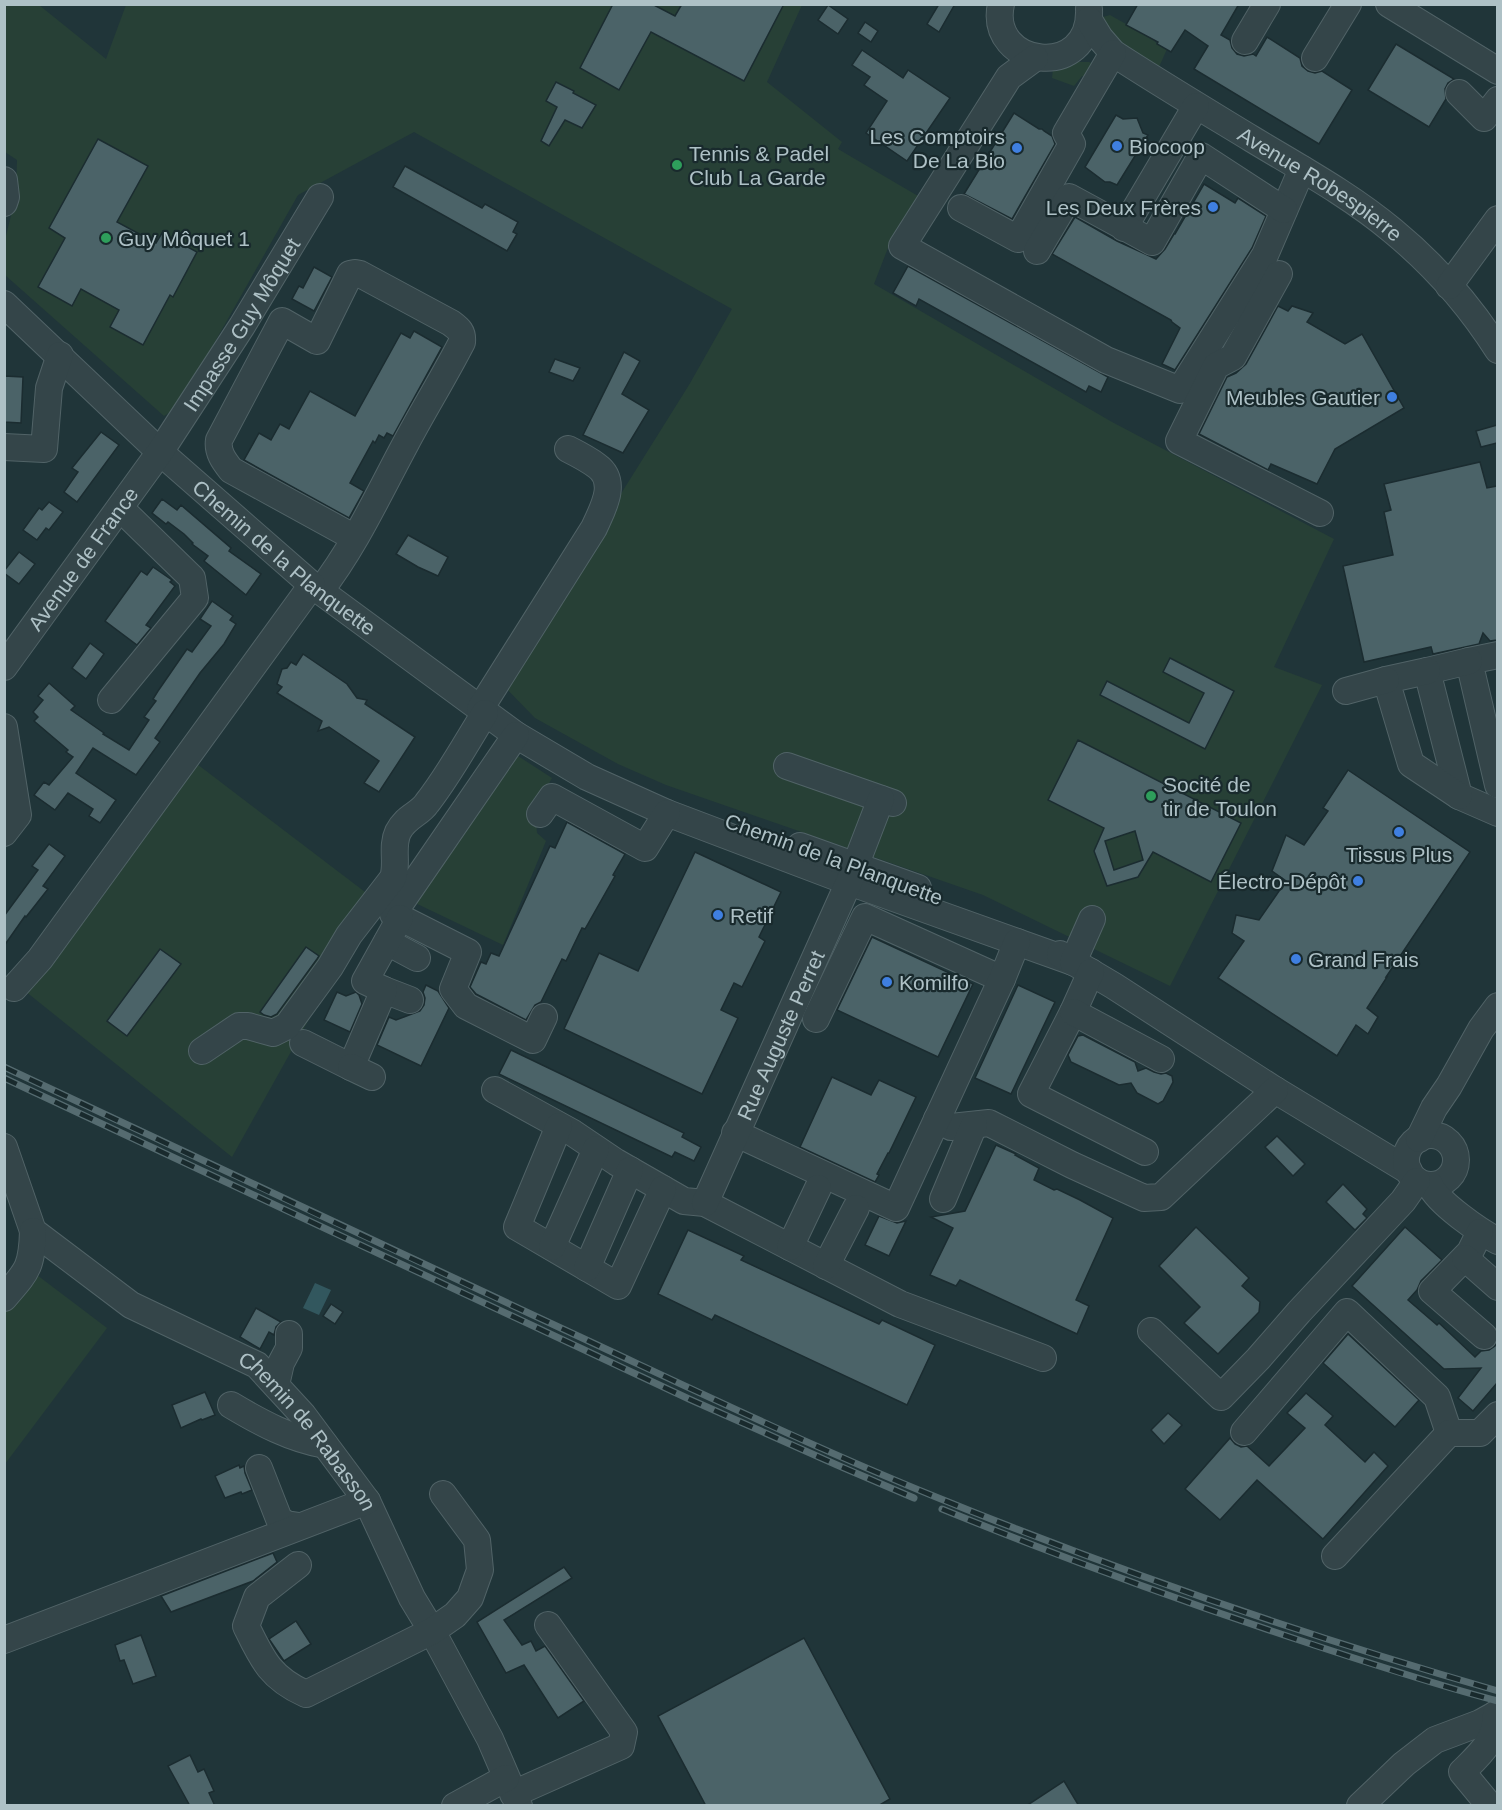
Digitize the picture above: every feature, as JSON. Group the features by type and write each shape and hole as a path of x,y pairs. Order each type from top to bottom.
{"street":[{"path":"1001,4 1001,23 1005,34 1019,50 1035,58 1009,77 902,246 1106,360 1180,390 1265,255 1302,169"},
{"path":"1245,41 1267,4"},
{"path":"1315,58 1348,4"},
{"path":"1389,4 1497,71"},
{"path":"1069,52 1083,38 1089,12"},
{"name":"Avenue Robespierre","path":"1089,12 1100,38 1113,53 1302,169 1393,231 1449,286 1472,313 1497,350"},
{"path":"1009,77 1012,44"},
{"name":"Avenue Robespierre","path":"1035,58 1053,58 1069,52 1095,50 1113,53"},
{"path":"961,208 1018,239 1072,144 1066,133 1113,53"},
{"path":"1459,93 1484,118 1497,100"},
{"path":"1124,228 1196,106"},
{"path":"1037,251 1069,197 1152,243 1201,156 1284,210"},
{"path":"4,180 6,197 4,203"},
{"name":"Impasse Guy Môquet","path":"160,452 242,326 320,197"},
{"path":"1449,286 1497,223"},
{"path":"14,988 40,959 316,588 339,567 355,538 417,422 462,342 463,335 451,323 355,273 350,274 317,341 282,321 219,440 218,446 223,460 231,470 355,538"},
{"path":"1279,274 1233,357 1216,366 1179,441 1320,513"},
{"name":"Chemin de la Planquette","path":"5,304 160,452 316,588 516,735 587,777 667,813 852,874 976,911 1047,945 1343,1131 1432,1172 1450,1144 1443,1138 1435,1136 1417,1140 1404,1136 1385,1139 1343,1131"},
{"path":"4,447 44,449 50,388 60,355"},
{"path":"202,1051 238,1026 248,1026 273,1033 287,1026 330,967 349,935 393,878 395,841 399,830 408,819 426,806 594,528 607,500 608,484 600,467 568,449"},
{"name":"Avenue de France","path":"4,667 160,452"},
{"path":"111,700 195,598 192,578 120,508"},
{"path":"1346,691 1497,655"},
{"path":"1469,661 1497,784"},
{"path":"1427,671 1459,796"},
{"path":"1386,680 1411,764 1459,796 1497,813"},
{"path":"4,728 18,815 4,833"},
{"path":"516,735 393,914 468,952 453,989 466,1006 533,1040 544,1017"},
{"name":"Rue Auguste Perret","path":"705,1203 887,801 787,766"},
{"name":"Chemin de la Planquette","path":"587,777 722,818 852,874 1082,967"},
{"path":"540,814 552,797 645,848 667,813"},
{"path":"816,1019 865,917 1002,979"},
{"path":"400,918 365,981 410,1000"},
{"path":"1092,918 1073,1012 1031,1094 1145,1152"},
{"path":"387,942 417,958"},
{"path":"735,1133 896,1208 1017,942"},
{"path":"303,1043 362,1072 384,990"},
{"path":"1484,1336 1432,1292 1470,1252 1492,1236 1461,1193 1432,1172 1406,1159 1407,1153 1417,1140 1481,1029 1496,1009"},
{"path":"1073,1012 1161,1059"},
{"path":"1151,1331 1221,1397 1432,1172 1447,1126 1449,1086"},
{"path":"495,1090 684,1201 705,1203 900,1304 1043,1358"},
{"path":"937,1119 951,1127 989,1123 1144,1198 1161,1197 1275,1090"},
{"path":"943,1199 974,1125"},
{"path":"559,1126 517,1227 618,1286 663,1189"},
{"path":"4,1147 33,1231 32,1258 26,1272 4,1298"},
{"path":"552,1247 597,1149"},
{"path":"587,1268 630,1170"},
{"path":"790,1247 818,1188"},
{"path":"826,1266 856,1208"},
{"name":"Chemin de Rabasson","path":"33,1231 130,1305 257,1365 303,1415 367,1501 412,1598 490,1739 513,1793"},
{"path":"1464,1258 1497,1287"},
{"path":"1244,1432 1347,1312 1437,1397 1449,1433"},
{"path":"276,1385 281,1363 289,1348 289,1334"},
{"path":"231,1405 262,1424 309,1442 325,1445"},
{"path":"1335,1556 1449,1433 1489,1424"},
{"path":"259,1468 279,1519 286,1524 299,1526"},
{"path":"298,1565 256,1597 246,1626 262,1660 290,1687 306,1694 432,1631 455,1615 470,1598 480,1570 477,1540 442,1494"},
{"path":"4,1640 118,1605 299,1526 367,1501"},
{"path":"455,1806 513,1793 621,1746 624,1732 548,1625"},
{"path":"1360,1806 1404,1764 1435,1740 1480,1723 1497,1713"},
{"path":"1490,1806 1462,1772 1484,1749 1496,1728 1497,1713"}],"green space":[{"path":"5,5 39,5 106,59 126,5 802,5 767,82 842,142 838,149 918,196 893,235 874,284 1112,422 1334,539 1274,667 1322,685 1170,986 983,895 666,785 618,764 535,718 502,684 689,385 732,309 414,132 298,195 178,407 164,416 5,275 5,240 16,195 17,160 5,152"},
{"path":"1110,15 1167,49 1159,67 1120,42 1103,24 1103,17"},
{"path":"1073,62 1089,62 1102,69 1090,81 1082,76 1074,86 1052,78 1053,69"},
{"path":"518,756 552,778 547,787 534,798 537,833 546,841 503,945 409,900"},
{"path":"197,764 369,895 317,1005 232,1157 25,991"},
{"path":"33,1272 107,1328 5,1464 4,1310"}],"water":[{"path":"315,1283 331,1290 319,1315 303,1308"}],"building":[{"path":"613,4 652,4 675,16 682,4 784,4 744,81 651,32 619,90 580,68"},
{"path":"939,4 955,4 939,32 927,24"},
{"path":"1138,4 1239,4 1221,35 1230,40 1237,54 1256,56 1267,37 1300,58 1302,66 1308,71 1315,73 1322,71 1352,90 1319,144 1194,69 1208,46 1185,30 1171,52 1157,44 1158,42 1126,25"},
{"path":"828,5 848,19 838,34 818,20"},
{"path":"865,22 878,31 871,42 858,33"},
{"path":"1396,44 1454,79 1448,83 1445,89 1446,99 1429,127 1368,90"},
{"path":"862,50 903,78 908,70 950,98 907,161 866,133 887,101 864,85 870,77 852,65"},
{"path":"556,82 596,105 582,128 565,120 549,146 541,141 557,107 546,101"},
{"path":"1014,113 1052,136 1055,144 1012,219 964,194"},
{"path":"1116,115 1123,119 1137,118 1143,133 1148,135 1117,185 1105,182 1085,167"},
{"name":"Guy Môquet 1","path":"98,139 148,166 117,222 156,243 162,233 197,252 173,297 170,295 143,345 110,327 119,310 81,289 72,306 38,287 65,238 49,228"},
{"path":"405,166 482,208 485,204 518,222 513,232 517,234 507,251 393,187"},
{"path":"1204,184 1235,203 1238,198 1266,216 1252,248 1175,370 1162,364 1180,328 1171,320 1052,254 1075,217 1117,241 1156,259 1175,234"},
{"path":"908,266 1108,377 1101,392 1089,386 1086,392 919,299 916,306 893,293"},
{"path":"314,267 332,277 314,311 292,299 299,286 303,288"},
{"path":"1278,306 1288,311 1292,306 1313,313 1307,322 1345,344 1362,334 1404,408 1335,449 1317,484 1271,464 1268,470 1199,434 1227,377 1246,364"},
{"path":"414,331 442,347 393,436 387,433 384,438 379,435 375,443 373,441 350,483 364,491 349,518 244,460 259,433 271,440 280,424 289,429 310,391 355,416 401,333 410,338"},
{"path":"624,352 640,361 622,394 649,410 623,453 583,435"},
{"path":"555,359 580,368 573,381 549,372"},
{"path":"4,376 23,377 21,423 4,422"},
{"path":"1497,425 1497,443 1481,447 1476,431"},
{"path":"101,432 119,445 77,502 64,492 78,472 72,468"},
{"path":"1480,462 1487,488 1497,486 1497,640 1490,641 1483,633 1479,644 1433,654 1431,647 1364,662 1343,566 1393,555 1384,512 1391,510 1384,484"},
{"path":"162,499 177,510 181,505 231,548 229,551 261,574 246,595 204,561 208,556 192,544 184,534 152,513"},
{"path":"49,502 63,512 49,530 46,528 37,540 23,530 39,508 42,510"},
{"path":"408,535 448,557 438,576 396,554"},
{"path":"19,552 35,564 19,584 4,571"},
{"path":"153,567 172,580 170,582 175,586 146,625 151,628 137,645 105,621 141,571 147,575"},
{"path":"212,601 233,616 230,620 236,624 224,644 200,673 155,738 160,742 136,775 93,748 76,773 116,800 100,823 89,816 93,809 68,793 55,810 34,795 44,782 49,785 73,757 34,721 38,717 33,712 43,700 38,696 49,683 75,706 71,710 129,750 149,720 144,717 156,701 153,699 158,691 187,649 192,652 211,626 200,619"},
{"path":"90,643 104,654 86,679 72,668"},
{"path":"303,654 347,684 357,698 367,700 365,704 415,737 379,792 364,783 379,761 329,727 318,731 322,721 277,693 282,687 277,684 282,669 287,668 291,662 296,665"},
{"path":"1170,658 1234,691 1205,749 1100,695 1107,681 1189,723 1204,693 1163,672"},
{"path":"1078,740 1241,823 1211,882 1153,852 1138,877 1107,886 1094,851 1104,828 1048,800","holes":["1135,831 1143,860 1114,870 1105,841"]},
{"path":"1348,770 1470,852 1367,1008 1378,1017 1368,1034 1356,1025 1337,1056 1218,978 1244,941 1232,933 1236,915 1259,920 1286,881 1272,871 1286,835 1304,845 1328,811 1323,808"},
{"path":"567,822 625,854 585,929 582,928 566,961 562,959 541,1002 535,1005 526,1020 476,994 470,987 481,962 486,964 491,953 499,956 550,846 555,848"},
{"path":"49,844 65,856 43,886 48,889 4,946 4,916 38,870 32,866"},
{"path":"695,852 781,892 759,937 765,941 742,987 734,983 721,1010 738,1018 702,1094 564,1029 599,953 638,971"},
{"path":"872,937 973,984 938,1057 837,1010"},
{"path":"306,947 319,956 277,1014 271,1017 264,1015 260,1012"},
{"path":"160,949 181,964 127,1036 107,1021"},
{"path":"426,985 438,991 449,1008 421,1066 377,1045 389,1017 396,1020 420,1011 424,1005 423,992"},
{"path":"1018,985 1055,1002 1011,1094 975,1078"},
{"path":"337,992 346,996 356,992 362,1004 350,1032 324,1020"},
{"path":"1083,1035 1135,1062 1138,1071 1146,1068 1172,1076 1173,1082 1163,1101 1158,1104 1137,1093 1131,1083 1119,1085 1071,1062 1068,1055 1078,1036"},
{"path":"511,1050 684,1133 682,1137 701,1147 694,1161 675,1152 672,1157 499,1074"},
{"path":"832,1077 871,1095 879,1080 916,1097 875,1182 800,1147"},
{"path":"1277,1136 1305,1164 1293,1176 1265,1147"},
{"path":"996,1145 1039,1168 1034,1180 1080,1200 1113,1218 1076,1300 1089,1306 1077,1334 960,1280 956,1286 930,1275 953,1228 931,1217 965,1211"},
{"path":"1343,1184 1367,1209 1363,1214 1367,1218 1355,1230 1326,1202"},
{"path":"879,1216 897,1223 906,1221 889,1256 865,1245"},
{"path":"1196,1227 1249,1278 1242,1286 1260,1302 1259,1312 1218,1354 1184,1323 1200,1307 1159,1266"},
{"path":"1405,1227 1442,1260 1421,1281 1408,1300 1437,1325 1439,1323 1475,1357 1481,1351 1495,1346 1497,1342 1497,1383 1473,1411 1458,1398 1481,1368 1444,1369 1352,1286"},
{"path":"688,1230 744,1256 741,1260 879,1324 882,1320 935,1345 907,1405 715,1315 712,1320 658,1294"},
{"path":"331,1304 343,1312 335,1324 323,1316"},
{"path":"256,1308 281,1322 276,1327 274,1335 269,1332 260,1349 240,1337"},
{"path":"1348,1334 1419,1400 1395,1427 1323,1363"},
{"path":"205,1392 215,1415 181,1428 172,1405"},
{"path":"1306,1393 1333,1416 1325,1425 1365,1462 1374,1452 1388,1466 1323,1539 1257,1480 1220,1520 1185,1489 1230,1438 1241,1447 1247,1446 1269,1466 1305,1428 1287,1413"},
{"path":"1168,1413 1182,1425 1164,1444 1151,1430"},
{"path":"239,1465 240,1468 244,1466 252,1490 225,1498 215,1476"},
{"path":"273,1553 277,1562 253,1581 171,1612 161,1596"},
{"path":"564,1567 572,1578 504,1620 522,1645 531,1641 536,1651 545,1646 584,1701 558,1718 524,1665 506,1673 477,1622"},
{"path":"296,1621 311,1644 284,1661 269,1639"},
{"path":"141,1635 156,1676 133,1684 124,1660 120,1661 115,1645"},
{"path":"804,1638 890,1799 878,1806 706,1806 658,1716"},
{"path":"190,1755 198,1772 204,1769 214,1791 209,1793 215,1806 190,1806 168,1766"},
{"path":"1064,1781 1079,1806 1026,1806"}],"railway":[{"path":"4,1067 703,1394 889,1478 1005,1525 1214,1602 1498,1691"},
{"path":"4,1078 689,1399 914,1498"},
{"path":"942,1509 1081,1563 1220,1613 1383,1667 1498,1701"}],"place":[{"name":"Biocoop","path":"1117,146"},
{"name":"Les Comptoirs De La Bio","path":"1017,148"},
{"name":"Tennis & Padel Club La Garde","path":"677,165"},
{"name":"Les Deux Frères","path":"1213,207"},
{"name":"Guy Môquet 1","path":"106,238"},
{"name":"Meubles Gautier","path":"1392,397"},
{"name":"Socité de tir de Toulon","path":"1151,796"},
{"name":"Tissus Plus","path":"1399,832"},
{"name":"Électro-Dépôt","path":"1358,881"},
{"name":"Retif","path":"718,915"},
{"name":"Grand Frais","path":"1296,959"},
{"name":"Komilfo","path":"887,982"}]}
